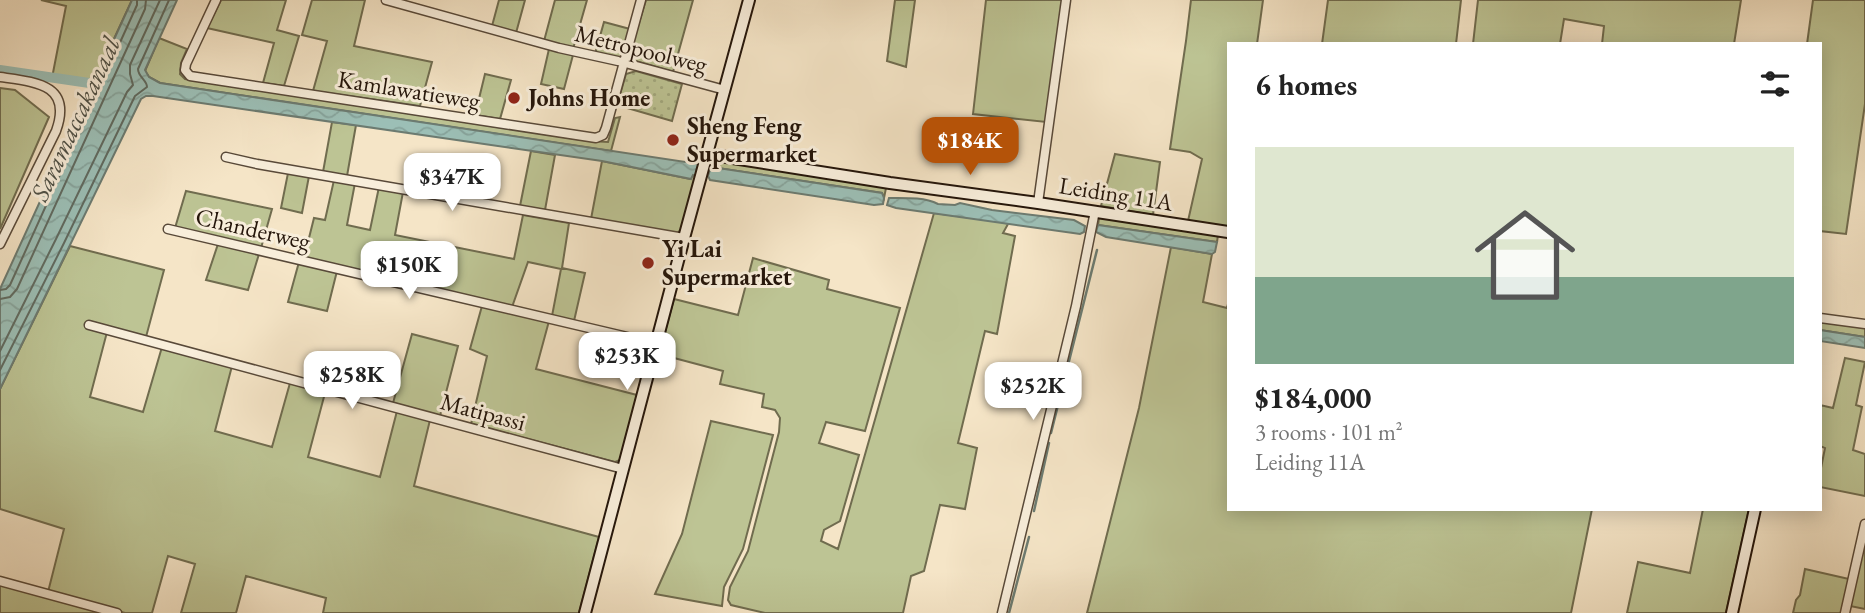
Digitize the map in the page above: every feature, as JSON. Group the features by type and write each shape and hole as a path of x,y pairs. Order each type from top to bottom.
{"street":[{"name":"Kamlawatieweg","path":"215,0 186,64 185,70 190,76 596,138 605,132 623,63"},
{"name":"Metropoolweg","path":"386,0 725,90"},
{"path":"623,63 641,0"},
{"path":"585,613 749,0"},
{"path":"1038,203 1066,0"},
{"path":"0,77 47,87 55,93 60,121 0,244"},
{"path":"226,157 684,238"},
{"name":"Leiding 11A","path":"706,159 1038,203 1094,215 1227,232"},
{"path":"1002,613 1076,306 1094,215"},
{"name":"Chanderweg","path":"168,229 657,344"},
{"path":"1822,318 1865,324"},
{"name":"Matipassi","path":"89,325 623,469"},
{"path":"1732,613 1755,511"},
{"path":"1845,613 1865,524"},
{"path":"0,581 117,613"}],"green space":[{"path":"41,0 132,0 93,84 52,78 66,6"},
{"path":"221,0 286,0 277,30 299,36 284,86 263,83 274,43 207,28"},
{"path":"312,0 365,0 354,46 432,62 420,106 313,91 327,41 302,35"},
{"path":"499,0 525,0 516,33 492,26"},
{"path":"555,0 587,0 573,49 544,41"},
{"path":"646,0 693,0 673,72 632,60 630,52"},
{"path":"895,0 915,0 906,67 887,61"},
{"path":"986,0 1063,0 1046,122 973,114"},
{"path":"1191,0 1263,0 1257,42 1227,42 1227,228 1188,221 1202,159 1190,152 1170,149"},
{"path":"1328,0 1461,0 1456,42 1322,42"},
{"path":"1478,0 1741,0 1734,42 1602,42 1604,26 1564,19 1560,42 1473,42"},
{"path":"1813,0 1865,0 1865,104 1846,234 1822,231 1822,42 1807,42"},
{"path":"604,22 630,29 622,60 595,54"},
{"path":"159,38 187,49 180,74 185,79 589,141 608,142 615,118 620,117 611,151 160,83 149,77 145,71"},
{"path":"549,49 573,55 564,89 541,84"},
{"path":"636,71 682,84 672,121 617,105 626,74"},
{"path":"485,74 511,80 500,119 475,115"},
{"path":"0,88 15,90 49,117 0,229"},
{"path":"332,122 356,125 347,176 323,172"},
{"path":"531,151 555,155 545,210 520,206"},
{"path":"1115,154 1160,162 1153,215 1101,206"},
{"path":"602,161 690,179 693,175 696,176 681,230 677,233 591,219"},
{"path":"717,161 886,188 884,198 882,193 718,168 710,170 712,163"},
{"path":"288,173 309,176 302,213 281,208"},
{"path":"334,180 355,183 347,225 370,230 379,187 403,192 395,235 514,259 523,215 569,223 562,268 585,273 574,321 552,316 561,269 528,262 512,307 304,258 314,218 325,220"},
{"path":"186,191 272,209 261,248 175,228"},
{"path":"934,213 1003,222 1008,224 1003,233 1015,236 997,334 985,331 958,443 977,448 965,509 940,505 924,571 911,576 903,613 765,613 731,605 728,600 730,587 748,551 779,432 780,418 775,410 762,407 764,394 720,384 723,371 659,354 674,299 738,315 753,258 829,280 827,289 900,308 865,431 826,422 819,443 859,455 840,521 824,530 821,541 838,549"},
{"path":"1099,218 1218,235 1217,242 1098,225"},
{"path":"218,244 259,254 248,290 206,280"},
{"path":"70,246 164,270 146,337 107,332 90,397 143,412 162,347 232,366 215,431 272,447 290,383 325,393 308,457 380,477 397,411 430,420 414,486 599,537 579,613 323,613 326,598 246,576 236,613 181,613 195,564 168,556 152,613 125,613 48,592 64,529 0,509 0,389"},
{"path":"1171,247 1212,254 1203,302 1227,308 1227,511 1592,511 1571,613 1087,613 1139,408"},
{"path":"299,262 337,271 327,311 288,302"},
{"path":"482,306 549,321 536,369 637,395 620,460 615,462 471,424 487,356 470,349"},
{"path":"1822,322 1865,328 1865,337 1822,330"},
{"path":"412,334 458,346 440,416 393,403"},
{"path":"1845,358 1865,362 1856,405 1862,407 1853,450 1865,454 1865,496 1822,487 1825,448 1822,447 1822,405 1833,408"},
{"path":"711,421 773,435 743,549 724,587 722,606 655,594 682,534"},
{"path":"1703,511 1749,511 1726,613 1627,613 1638,562 1690,573"},
{"path":"1865,540 1865,609 1850,606"},
{"path":"1805,569 1849,579 1842,613 1793,613"},
{"path":"0,584 95,610 95,613 0,613"}],"water":[{"path":"132,0 177,0 145,70 149,77 160,83 699,164 696,176 693,175 691,179 602,161 146,96 141,99 0,389 0,289"},
{"path":"718,168 882,193 883,204 874,205 710,180 710,170"},
{"path":"889,198 921,199 938,204 960,203 992,210 1074,220 1085,226 1084,232 1080,234 896,208 887,205"},
{"path":"1098,225 1217,242 1212,254 1106,237 1096,232"},
{"path":"1822,330 1865,337 1865,348 1822,341"}],"waterway":[{"name":"Saramaccakanaal","path":"0,70 103,85"},
{"path":"1064,381 1097,250"},
{"path":"1051,433 1058,405"},
{"path":"1034,511 1049,443"},
{"path":"1009,613 1029,537"}],"place":[{"name":"Johns Home","path":"514,98"},
{"name":"Sheng Feng Supermarket","path":"673,140"},
{"name":"Yi Lai Supermarket","path":"648,263"}]}
